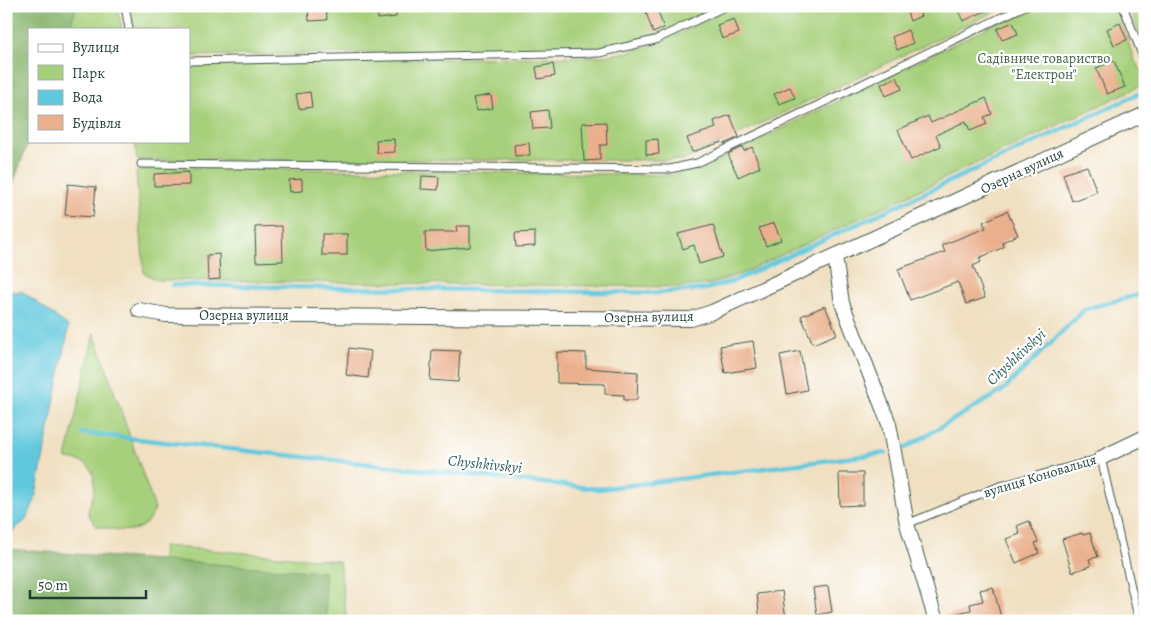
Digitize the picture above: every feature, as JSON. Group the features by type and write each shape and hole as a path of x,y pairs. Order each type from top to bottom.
{"street":[{"name":"Озерна вулиця","path":"139,310 166,315 691,319 712,312 835,257 1145,114"},
{"path":"835,257 842,303 888,424 907,524 936,621"},
{"name":"вулиця Коновальця","path":"1101,458 1145,436"}],"lane":[{"path":"125,6 129,28"},
{"path":"190,61 598,53 656,40 726,6"},
{"path":"141,164 670,169 697,163 1025,6"},
{"path":"1123,6 1145,62"},
{"path":"1101,458 1139,621"},
{"name":"вулиця Коновальця","path":"907,524 1000,486 1101,458"}],"green space":[{"path":"6,6 83,6 83,10 84,6 117,6 122,28 28,28"},
{"path":"6,6 77,6 69,28 28,28 28,142 6,203"},
{"path":"129,6 717,6 654,36 597,49 190,56 190,28 133,28"},
{"name":"Садівниче товариство \"Електрон\"","path":"734,6 1006,6 685,160 137,160 135,142 190,142 190,66 276,61 601,56 629,52 657,44"},
{"name":"Садівниче товариство \"Електрон\"","path":"1031,6 1117,6 1134,60 1145,75 1145,84 741,274 710,284 680,287 157,280 144,273 136,172 155,167 672,175 698,170"},
{"name":"Садівниче товариство \"Електрон\"","path":"1129,6 1145,6 1145,49 1130,9"},
{"path":"94,333 155,509 144,525 131,530 114,530 96,526 88,514 94,491 92,471 80,461 66,459"},
{"path":"163,546 339,561 347,621 140,621 158,607"},
{"path":"6,549 324,572 327,621 6,621"}],"water":[{"path":"6,291 23,292 68,326 35,500 26,520 12,532 6,531"}],"building":[{"path":"308,6 326,6 327,20 309,21"},
{"path":"377,6 396,6 396,17 378,19"},
{"path":"644,6 656,6 664,28 653,33"},
{"path":"905,6 917,6 921,16 910,21"},
{"path":"956,6 997,6 963,21"},
{"path":"734,19 739,33 722,39 717,25"},
{"path":"1013,22 1018,34 1002,40 997,29"},
{"path":"1120,23 1127,40 1114,45 1107,29"},
{"path":"908,30 913,43 897,50 892,37"},
{"path":"1114,61 1125,87 1107,94 1096,68"},
{"path":"553,64 555,76 538,79 536,67"},
{"path":"897,77 902,89 886,96 881,84"},
{"path":"790,87 795,98 779,104 774,94"},
{"path":"310,92 312,107 299,109 296,94"},
{"path":"491,95 493,108 476,111 473,98"},
{"path":"986,98 992,114 984,117 987,124 970,131 966,121 936,135 941,146 911,160 898,130 928,116 931,123"},
{"path":"548,110 550,128 533,129 531,112"},
{"path":"730,115 739,137 724,144 722,142 692,152 687,138 716,128 714,121"},
{"path":"606,122 607,145 600,145 600,160 584,161 582,123"},
{"path":"394,139 395,152 377,153 376,140"},
{"path":"658,139 659,154 646,155 646,140"},
{"path":"529,143 530,155 515,156 514,145"},
{"path":"742,147 744,151 752,147 760,167 738,177 728,154"},
{"path":"1087,166 1097,192 1072,201 1063,174"},
{"path":"189,172 189,185 154,186 154,174"},
{"path":"422,176 439,177 438,190 421,189"},
{"path":"302,179 302,191 290,192 289,180"},
{"path":"68,184 96,187 93,217 65,215"},
{"path":"1007,211 1018,235 1002,242 1004,247 979,258 981,262 973,266 985,298 966,304 958,282 910,300 898,269 945,252 942,245 986,228 983,222"},
{"path":"774,223 781,240 766,246 759,228"},
{"path":"713,225 723,257 699,264 694,245 683,249 678,234"},
{"path":"282,226 283,261 256,262 255,227"},
{"path":"456,226 470,226 470,247 426,251 425,232 457,232"},
{"path":"535,232 535,246 516,247 515,233"},
{"path":"322,234 347,234 347,255 322,255"},
{"path":"219,254 220,279 208,280 207,255"},
{"path":"825,306 837,334 813,344 801,316"},
{"path":"753,341 757,368 725,373 720,346"},
{"path":"349,348 371,351 368,378 346,375"},
{"path":"432,350 460,351 458,382 430,380"},
{"path":"800,351 807,390 787,394 780,355"},
{"path":"557,352 586,353 586,368 638,372 637,400 624,400 624,395 605,394 605,384 557,383"},
{"path":"839,473 863,473 863,505 840,506"},
{"path":"1029,521 1038,542 1035,543 1039,553 1016,563 1006,539 1020,534 1017,526"},
{"path":"1082,533 1083,535 1090,533 1098,557 1089,559 1091,566 1072,572 1062,539"},
{"path":"828,586 832,612 817,615 813,588"},
{"path":"993,587 1002,621 946,621 945,616 971,610 970,604 983,601 980,590"},
{"path":"782,591 786,619 760,621 757,594"}],"waterway":[{"path":"172,285 655,293 705,289 734,281 1145,91"},
{"name":"Chyshkivskyi","path":"905,448 1002,391 1085,309 1145,293"},
{"name":"Chyshkivskyi","path":"82,433 599,489 886,453"}]}
